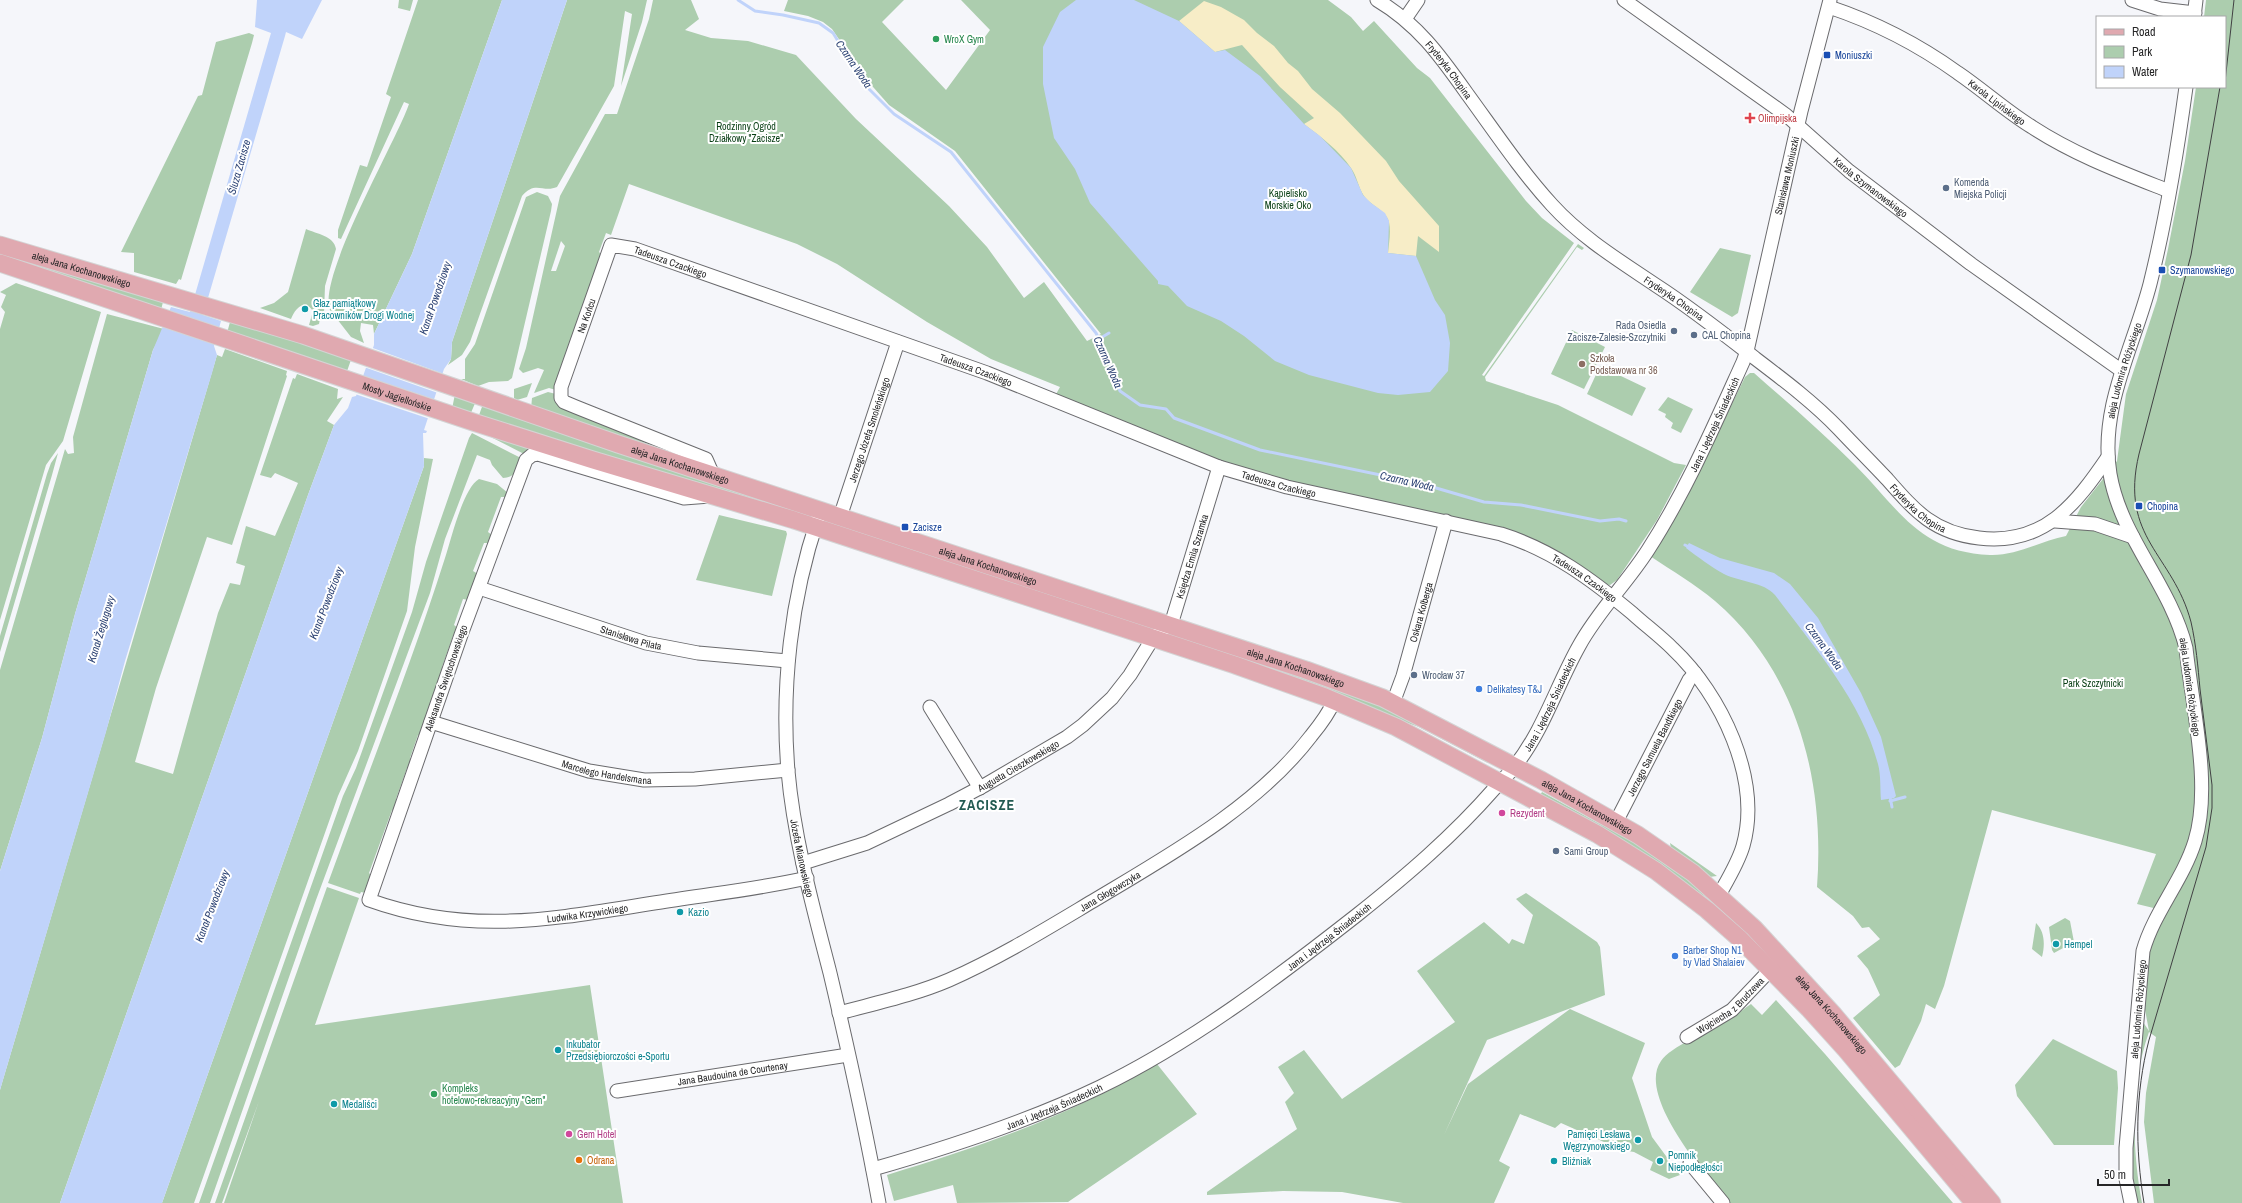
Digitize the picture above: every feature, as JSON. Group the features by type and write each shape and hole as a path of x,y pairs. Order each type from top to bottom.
{"main road":[{"name":"aleja Jana Kochanowskiego","path":"0,245 163,292 365,356 820,511 1349,684 1393,703 1616,822 1666,853 1719,895 1754,928 1857,1041 1992,1203"},
{"name":"aleja Jana Kochanowskiego","path":"0,263 344,378"},
{"name":"Mosty Jagiellońskie","path":"344,378 450,414"},
{"name":"aleja Jana Kochanowskiego","path":"450,414 593,460 815,527 1153,638 1334,700 1390,724 1501,782 1631,854 1707,910 1771,969 1846,1050 1974,1203"},
{"path":"1707,910 1719,895"}],"street":[{"name":"Fryderyka Chopina","path":"1377,0 1405,19 1433,46 1516,162 1568,222 1595,245 1660,287 1730,337 1747,351 1836,426 1911,508 1928,521 1950,532 1965,536 1997,539 2020,536 2055,521 2079,498 2108,457"},
{"path":"1405,19 1418,0"},
{"name":"Karola Szymanowskiego","path":"1624,0 1786,115 1849,171 1965,259 2122,371"},
{"path":"2132,0 2160,8 2195,10"},
{"name":"Stanisława Moniuszki","path":"1747,351 1798,126 1830,4"},
{"name":"Karola Lipińskiego","path":"1830,4 1916,45 1957,72 2030,126 2067,148 2101,165 2169,191"},
{"name":"aleja Ludomira Różyckiego","path":"2131,1203 2126,1179 2126,1148 2143,951 2151,928 2187,861 2200,823 2202,795 2186,648 2181,628 2167,596 2133,538 2116,498 2108,457 2112,411 2122,371 2149,286 2169,191 2186,88"},
{"name":"Tadeusza Czackiego","path":"609,251 635,250 898,342 1002,379 1219,468 1287,487 1501,534 1528,543 1560,559 1613,597 1674,649 1711,694 1726,723 1740,760 1746,787 1747,817 1743,846 1734,869 1719,895"},
{"name":"Na Końcu","path":"609,251 561,387 560,396 564,402 706,459 712,474"},
{"name":"Jerzego Józefa Smoleńskiego","path":"840,517 898,342"},
{"name":"Jana i Jędrzeja Śniadeckich","path":"873,1169 938,1150 1042,1113 1102,1086 1194,1033 1294,964 1398,882 1454,832 1515,767 1530,743 1580,644 1613,597 1636,569 1668,518 1689,478 1747,351"},
{"name":"aleja Jana Kochanowskiego","path":"526,460 538,454 687,499 714,496"},
{"name":"Aleksandra Świętochowskiego","path":"369,900 431,722 526,460"},
{"name":"Księdza Emila Szramka","path":"1153,638 1169,625 1175,614 1219,468"},
{"name":"Józefa Mianowskiego","path":"820,511 798,594 788,661 786,722 788,770 793,811 803,863 839,1013 879,1203"},
{"name":"Oskara Kolberga","path":"1393,703 1446,521"},
{"name":"Fryderyka Chopina","path":"2055,521 2095,524 2133,538"},
{"name":"Stanisława Pilata","path":"479,588 576,621 646,642 698,653 788,661"},
{"name":"Augusta Cieszkowskiego","path":"803,863 876,839 980,788 1083,725 1120,689 1153,638"},
{"name":"Jerzego Samuela Bandtkiego","path":"1616,822 1689,680 1695,673"},
{"name":"Jana Głogowczyka","path":"839,1013 912,993 969,970 1049,927 1140,872 1207,828 1282,771 1314,732 1334,700"},
{"path":"930,707 980,788"},
{"name":"Marcelego Handelsmana","path":"431,722 589,771 644,780 695,779 788,770"},
{"name":"Ludwika Krzywickiego","path":"369,900 415,914 464,921 502,923 553,919 807,878"},
{"name":"Wojciecha z Brudzewa","path":"1687,1037 1732,1010 1771,969"},
{"name":"Jana Baudouina de Courtenay","path":"617,1091 848,1055"},
{"path":"1690,1163 1723,1203"}],"green space":[{"path":"399,0 413,0 410,11 398,8"},
{"path":"418,0 502,0 412,254 374,334 373,325 361,323 360,331 364,343 351,337 330,310 329,293 335,269 346,240 409,104 404,102 341,239 338,238 338,230 360,165 367,167 391,97 386,94"},
{"path":"567,0 647,0 642,22 621,86 632,14 625,11 614,86 557,187 547,189 531,189 522,196 470,342 462,355 448,365 451,359 452,342"},
{"path":"653,0 691,0 699,19 685,30 711,38 748,41 796,55 856,119 949,206 987,247 1024,298 1044,282 1087,341 1101,334 955,151 889,105 866,79 832,29 823,22 808,16 784,11 788,0 904,0 882,22 946,90 990,30 961,0 1328,0 1351,17 1363,31 1374,21 1417,68 1430,78 1526,201 1542,218 1574,243 1482,375 1484,376 1578,244 1584,248 1582,250 1577,247 1485,377 1486,381 1558,405 1674,463 1686,465 1657,520 1617,580 1610,585 1604,584 1574,562 1423,512 1245,471 1055,396 1060,387 991,359 927,322 837,264 797,244 629,184 611,235 606,233 599,252 603,256 556,390 549,388 534,393 544,370 538,368 523,373 519,369 526,348 560,196 605,114 617,114 649,19","holes":["561,241 565,246 556,271 551,271"]},
{"name":"Park Szczytnicki","path":"2206,0 2242,0 2242,1203 2154,1203 2144,1122 2146,1093 2156,1037 2149,1032 2138,1073 2136,1095 2136,1161 2142,1203 2136,1203 2132,1185 2131,1164 2141,1019 2149,1031 2143,999 2149,947 2166,911 2137,904 2156,854 1992,810 1944,986 1935,1009 1926,1004 1921,1021 1900,1065 1895,1068 1853,1018 1880,995 1868,969 1857,956 1880,939 1869,927 1862,928 1853,916 1817,887 1818,847 1816,808 1810,769 1800,731 1786,695 1767,661 1744,629 1715,601 1650,556 1685,501 1745,377 1750,373 1754,373 1830,441 1871,481 1898,512 1912,525 1928,537 1945,546 1966,552 2000,555 2019,551 2066,536 2081,507 2117,461 2126,394 2157,300 2168,249 2185,161 2196,88 2226,88 2226,16 2204,16"},
{"path":"249,33 254,35 252,43 181,280 179,279 176,284 134,272 134,253 121,252 198,96 202,95 216,42"},
{"path":"537,192 548,196 552,204 512,378 508,381 489,382 478,386 461,379 465,379 465,359 475,344 526,197"},
{"path":"306,229 329,238 335,245 336,249 325,286 324,313 321,313 319,324 313,326 309,325 313,311 306,305 300,306 291,319 260,308 274,303 288,292"},
{"path":"1720,248 1751,255 1738,313 1732,317 1690,292"},
{"path":"32,261 163,302 161,310 30,265"},
{"path":"16,283 101,312 63,441 46,465 0,620 0,329 5,312 1,307 6,295 0,292"},
{"path":"107,314 164,329 153,350 75,614 42,738 0,871 0,670 65,449 68,454 74,453 73,437"},
{"path":"230,322 352,357 346,374 227,333"},
{"path":"1572,330 1605,347 1584,389 1551,374"},
{"path":"225,349 287,371 287,376 232,545 207,537 156,688 135,762 173,774 218,613 230,583 240,585 245,566 236,563 246,526 275,536 298,483 275,473 271,478 260,475 293,378 295,379 297,374 338,389 337,399 343,397 327,421 334,425 308,495 60,1203 0,1203 0,1090 217,355 222,357"},
{"path":"1600,366 1646,388 1632,416 1587,394"},
{"path":"532,383 527,397 517,400 514,398 514,389"},
{"path":"548,392 556,394 700,463 531,409 532,398"},
{"path":"455,394 476,401 470,415 452,409"},
{"path":"1668,397 1693,409 1681,433 1671,428 1673,423 1665,417 1666,414 1658,410"},
{"path":"483,404 813,515 805,517 478,418"},
{"path":"481,432 540,451 526,455"},
{"path":"472,433 519,457 522,460 513,475 503,478 492,465 490,460 477,455 445,539 430,593 316,900 210,1203 199,1203 343,796 356,768 412,612 426,562"},
{"path":"58,453 0,652 0,636 47,474 51,463"},
{"path":"424,458 433,459 415,547 407,611 358,751 338,796 194,1203 162,1203 424,466"},
{"path":"479,479 497,484 508,493 507,497 501,497 488,532 492,535 489,543 484,543 473,571 478,574 468,600 463,599 454,625 458,628 453,636 442,667 444,668 430,703 431,704 421,735 418,735 410,758 412,760 409,768 407,768 396,799 398,801 392,810 369,873 372,876 366,893 361,892 360,894 328,883 432,599 458,515 473,484"},
{"path":"719,515 786,531 787,534 772,596 696,580"},
{"path":"1189,637 1354,692 1490,760 1488,763 1419,727 1186,644"},
{"path":"1542,792 1598,823 1633,839 1688,877 1709,899 1539,797"},
{"path":"1670,843 1717,876 1709,877 1671,848"},
{"name":"Kompleks hotelowo-rekreacyjny \"Gem\"","path":"327,887 359,898 315,1025 590,985 623,1203 224,1203 259,1101 222,1203 215,1203"},
{"path":"1526,893 1597,942 1600,947 1605,995 1487,1040 1444,1135 1468,1084 1570,1009 1645,1043 1632,1078 1652,1137 1680,1175 1669,1179 1650,1170 1653,1162 1634,1152 1622,1150 1561,1123 1555,1128 1520,1114 1499,1161 1510,1167 1494,1203 1403,1203 1342,1192 1283,1191 1207,1195 1207,1192 1297,1129 1285,1102 1294,1093 1278,1067 1304,1050 1342,1099 1455,1022 1417,971 1484,922 1509,944 1512,939 1524,944 1533,915 1516,899"},
{"path":"2065,918 2070,921 2074,942 2054,953 2052,950 2049,927"},
{"path":"2036,923 2041,930 2044,939 2042,957 2032,949"},
{"path":"1776,1000 1825,1054 1953,1203 1729,1203 1706,1175 1678,1136 1666,1115 1658,1094 1656,1076 1661,1061 1673,1050 1727,1021 1751,1004 1762,1015"},
{"path":"2053,1039 2117,1071 2118,1088 2114,1145 2054,1145 2017,1096 2015,1085"},
{"path":"1157,1064 1197,1114 1068,1202 957,1203 953,1185 894,1201 887,1175 963,1151 1038,1123 1105,1092"}],"sand":[{"path":"1204,1 1221,7 1244,20 1257,33 1274,46 1288,63 1298,71 1312,89 1340,113 1386,161 1399,181 1439,226 1439,252 1418,236 1416,256 1388,253 1390,230 1389,222 1385,214 1370,203 1364,196 1353,171 1336,150 1304,124 1314,118 1280,87 1242,45 1215,52 1179,21"}],"water":[{"path":"257,0 322,0 302,39 286,32 203,315 221,321 214,346 217,355 125,661 106,732 0,1090 0,871 42,738 75,614 153,350 171,307 190,312 271,33 255,27"},
{"name":"Kanał Powodziowy","path":"502,0 567,0 452,342 451,359 444,369 424,430 427,431 426,433 423,433 424,466 162,1203 60,1203 308,495 334,425 348,408 352,397 356,396 374,345 374,334 412,254"},
{"path":"1076,0 1134,0 1179,21 1215,52 1225,50 1260,76 1304,124 1320,136 1351,168 1363,195 1385,213 1389,221 1388,253 1416,256 1435,300 1445,315 1450,343 1448,371 1430,392 1398,395 1378,393 1309,375 1275,361 1244,336 1221,321 1187,306 1168,286 1158,284 1158,281 1090,203 1075,169 1054,138 1043,84 1043,47 1060,12"},
{"path":"1689,543 1720,558 1774,573 1790,584 1818,618 1861,693 1881,737 1896,796 1894,798 1881,800 1878,764 1870,740 1860,718 1835,675 1775,595 1765,587 1730,577 1719,571 1686,548"}],"pier":[{"path":"370,347 444,374 438,393 364,367"},
{"path":"361,375 436,400 430,419 355,394"}],"waterway":[{"name":"Czarna Woda","path":"738,0 755,11 783,15 819,23 833,33 866,86 894,114 951,152 1096,333 1120,391 1140,405 1166,409 1174,418 1260,450 1419,483 1484,502 1521,505 1600,521 1619,519 1626,521"},
{"path":"1099,339 1109,333"},
{"name":"Czarna Woda","path":"1685,545 1691,548"},
{"name":"Czarna Woda","path":"1890,797 1892,807"},
{"path":"1890,801 1905,797"}],"tram line":[{"path":"2226,73 2234,0"},
{"path":"2144,1203 2138,1141 2139,1101 2144,1060 2206,847 2212,808 2212,785 2197,656 2191,622 2183,599 2142,526 2136,506 2135,483 2139,454 2191,255 2220,88"}],"place":[{"name":"WroX Gym","path":"936,39"},
{"name":"Moniuszki","path":"1827,55"},
{"name":"Olimpijska","path":"1750,118"},
{"name":"Komenda Miejska Policji","path":"1946,188"},
{"name":"Szymanowskiego","path":"2162,270"},
{"name":"Głaz pamiątkowy Pracowników Drogi Wodnej","path":"305,309"},
{"name":"Rada Osiedla Zacisze-Zalesie-Szczytniki","path":"1674,331"},
{"name":"CAL Chopina","path":"1694,335"},
{"name":"Szkoła Podstawowa nr 36","path":"1582,364"},
{"name":"Chopina","path":"2139,506"},
{"name":"Zacisze","path":"905,527"},
{"name":"Wrocław 37","path":"1414,675"},
{"name":"Delikatesy T&J","path":"1479,689"},
{"name":"Rezydent","path":"1502,813"},
{"name":"Sami Group","path":"1556,851"},
{"name":"Kazio","path":"680,912"},
{"name":"Hempel","path":"2056,944"},
{"name":"Barber Shop N1 by Vlad Shalaiev","path":"1675,956"},
{"name":"Inkubator Przedsiębiorczości e-Sportu","path":"558,1050"},
{"name":"Kompleks hotelowo-rekreacyjny \"Gem\"","path":"434,1094"},
{"name":"Medaliści","path":"334,1104"},
{"name":"Gem Hotel","path":"569,1134"},
{"name":"Pamięci Lesława Węgrzynowskiego","path":"1638,1140"},
{"name":"Odrana","path":"579,1160"},
{"name":"Bliźniak","path":"1554,1161"},
{"name":"Pomnik Niepodłegłości","path":"1660,1161"}],"district":[{"name":"ZACISZE","path":"987,805"}],"park label":[{"name":"Rodzinny Ogród Działkowy \"Zacisze\"","path":"746,132"},
{"name":"Kąpielisko Morskie Oko","path":"1288,198"}],"water label":[{"name":"Śluza Zacisze","path":"239,167"},
{"name":"Kanał Żeglugowy","path":"101,629"}]}
